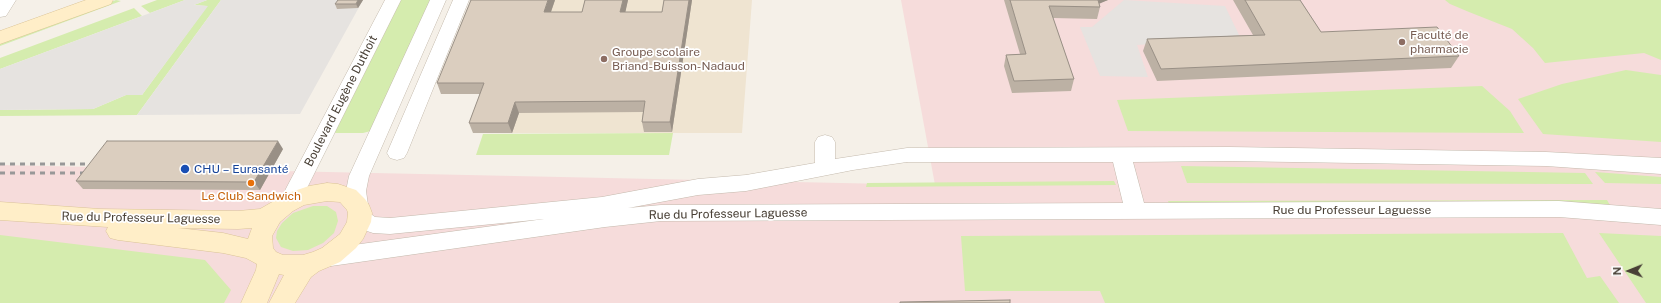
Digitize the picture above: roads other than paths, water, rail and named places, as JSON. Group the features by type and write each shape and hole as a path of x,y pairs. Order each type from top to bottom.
{"street":[{"path":"0,12 8,0"},
{"path":"0,26 73,0"},
{"path":"0,38 104,0"},
{"name":"Boulevard Eugène Duthoit","path":"284,207 392,0"},
{"path":"282,303 295,279 302,270 337,251 348,242 358,226 359,211 356,191 364,164 438,0"},
{"path":"397,152 461,0"},
{"path":"825,142 825,168"},
{"name":"Rue du Professeur Laguesse","path":"359,211 363,221 374,225 390,226 602,205 698,187 746,183 825,168 907,155 1229,154 1534,158 1661,166"},
{"path":"1121,155 1136,212"},
{"path":"254,303 268,270 269,264 260,246 260,236 268,221 284,207 309,195 327,192 343,194 352,199 359,211"},
{"name":"Rue du Professeur Laguesse","path":"1,212 100,218 238,220 263,218 284,207"},
{"name":"Rue du Professeur Laguesse","path":"318,261 598,220 661,214 1568,210 1661,217"},
{"name":"Rue du Professeur Laguesse","path":"1,212 90,227 223,243 250,249 265,257"},
{"path":"265,257 282,265 296,266 318,261"}],"railway":[{"path":"0,164 100,164"},
{"path":"0,173 92,173"}],"place":[{"name":"Faculté de pharmacie","path":"1402,42"},
{"name":"Groupe scolaire Briand-Buisson-Nadaud","path":"604,59"},
{"name":"CHU – Eurasanté","path":"185,169"},
{"name":"Le Club Sandwich","path":"251,183"}]}
